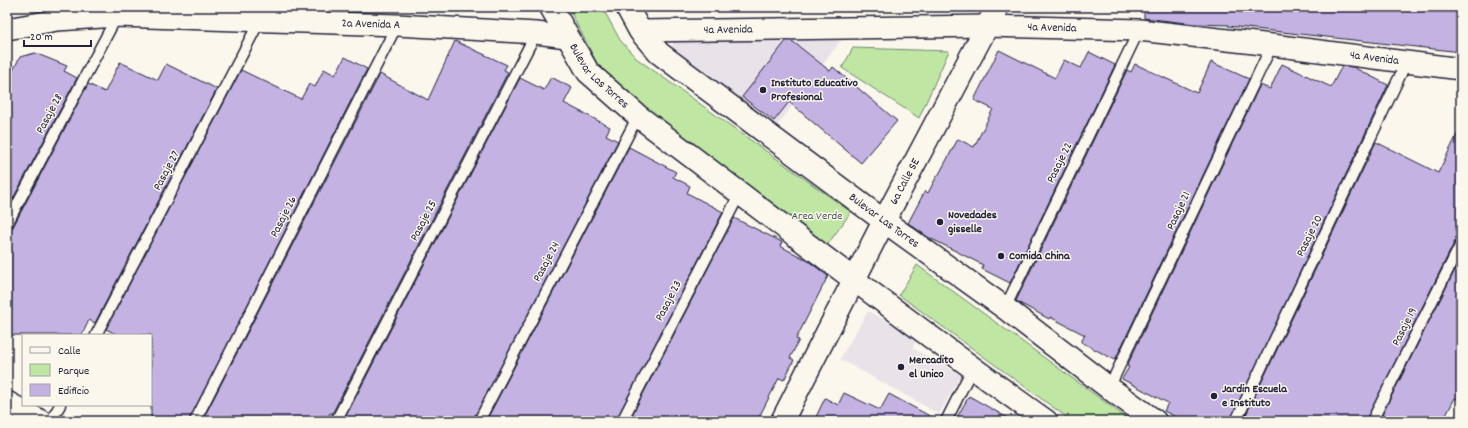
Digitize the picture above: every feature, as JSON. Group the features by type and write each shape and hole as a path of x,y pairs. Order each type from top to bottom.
{"street":[{"name":"Bulevar Las Torres","path":"551,7 588,72 638,116 972,369 1046,421"},
{"name":"Bulevar Las Torres","path":"627,7 640,32 659,53 884,221 1005,308 1109,388 1155,421"},
{"name":"2a Avenida A","path":"7,29 57,20 117,16 397,25 567,36"},
{"name":"4a Avenida","path":"640,32 993,16 1272,45 1461,69"},
{"name":"6a Calle SE","path":"782,421 884,221 993,16"},
{"path":"7,402 41,421"}],"lane":[{"name":"Pasaje 28","path":"7,224 117,16"},
{"name":"Pasaje 27","path":"97,334 260,20"},
{"name":"Pasaje 26","path":"195,421 397,25"},
{"name":"Pasaje 22","path":"1005,308 1139,30"},
{"name":"Pasaje 25","path":"336,421 536,33"},
{"name":"Pasaje 21","path":"1109,388 1272,45"},
{"name":"Pasaje 20","path":"1236,421 1407,62"},
{"name":"Pasaje 24","path":"479,421 638,116"},
{"name":"Pasaje 23","path":"622,421 740,193"},
{"name":"Pasaje 19","path":"1372,421 1461,244"},
{"path":"946,421 972,369"},
{"path":"51,421 59,406"}],"shaded area":[{"name":"Instituto Educativo Profesional","path":"675,36 842,39 775,129 671,51"},
{"name":"Mercadito el Unico","path":"868,311 918,338 912,348 961,375 939,414 840,359"}],"green space":[{"name":"Area Verde","path":"568,7 602,7 620,40 636,58 851,212 823,251 633,101 600,69"},
{"path":"853,48 949,51 919,118 842,68"},
{"path":"917,265 1131,421 1072,421 899,295"}],"building":[{"path":"1144,7 1461,7 1461,52 1228,26 1229,25 1195,24 1144,18"},
{"path":"455,41 507,65 504,70 508,72 332,414 330,413 326,421 202,421 380,74 428,100"},
{"path":"786,41 792,41 830,71 833,67 897,121 861,163 789,102 774,121 742,97"},
{"path":"999,50 1055,78 1064,60 1081,68 1089,52 1115,65 1010,283 982,269 983,265 928,237 908,223 925,191 928,193 958,139 974,147 993,109 974,100"},
{"path":"35,53 67,66 64,71 77,78 7,210 7,82 20,57"},
{"path":"345,57 367,69 189,421 151,421 152,334 116,334 106,329 241,70 301,99 309,84 315,87 324,69 335,75"},
{"path":"120,62 158,80 166,64 217,89 95,323 89,320 82,334 7,335 7,230 13,227 88,84 105,92"},
{"path":"1211,62 1249,79 1115,360 1081,342 1085,335 1050,317 1049,319 1016,301 1127,70 1131,72 1135,64 1197,93"},
{"path":"1282,64 1331,87 1342,66 1353,67 1388,85 1230,421 1184,421 1164,411 1168,403 1122,379 1129,367 1127,366 1260,85 1270,89"},
{"path":"551,77 572,88 564,103 610,127 606,135 618,141 473,421 344,420 520,78 544,90"},
{"path":"1461,127 1461,238 1455,241 1366,421 1243,421 1376,142 1438,173"},
{"path":"629,147 676,172 673,177 690,186 687,193 723,212 616,421 486,421"},
{"path":"734,218 782,242 780,246 807,260 828,276 796,339 799,340 790,358 794,360 784,380 779,378 757,421 629,421"},
{"path":"1461,258 1461,401 1455,398 1443,421 1379,421"},
{"path":"844,393 880,410 889,394 939,421 814,421 825,398 838,405"},
{"path":"969,396 1013,421 955,421"}],"place":[{"name":"Instituto Educativo Profesional","path":"763,90"},
{"name":"Novedades gisselle","path":"940,222"},
{"name":"Comida China","path":"1001,256"},
{"name":"Mercadito el Unico","path":"901,367"},
{"name":"Jardin Escuela e Instituto","path":"1214,396"}]}
